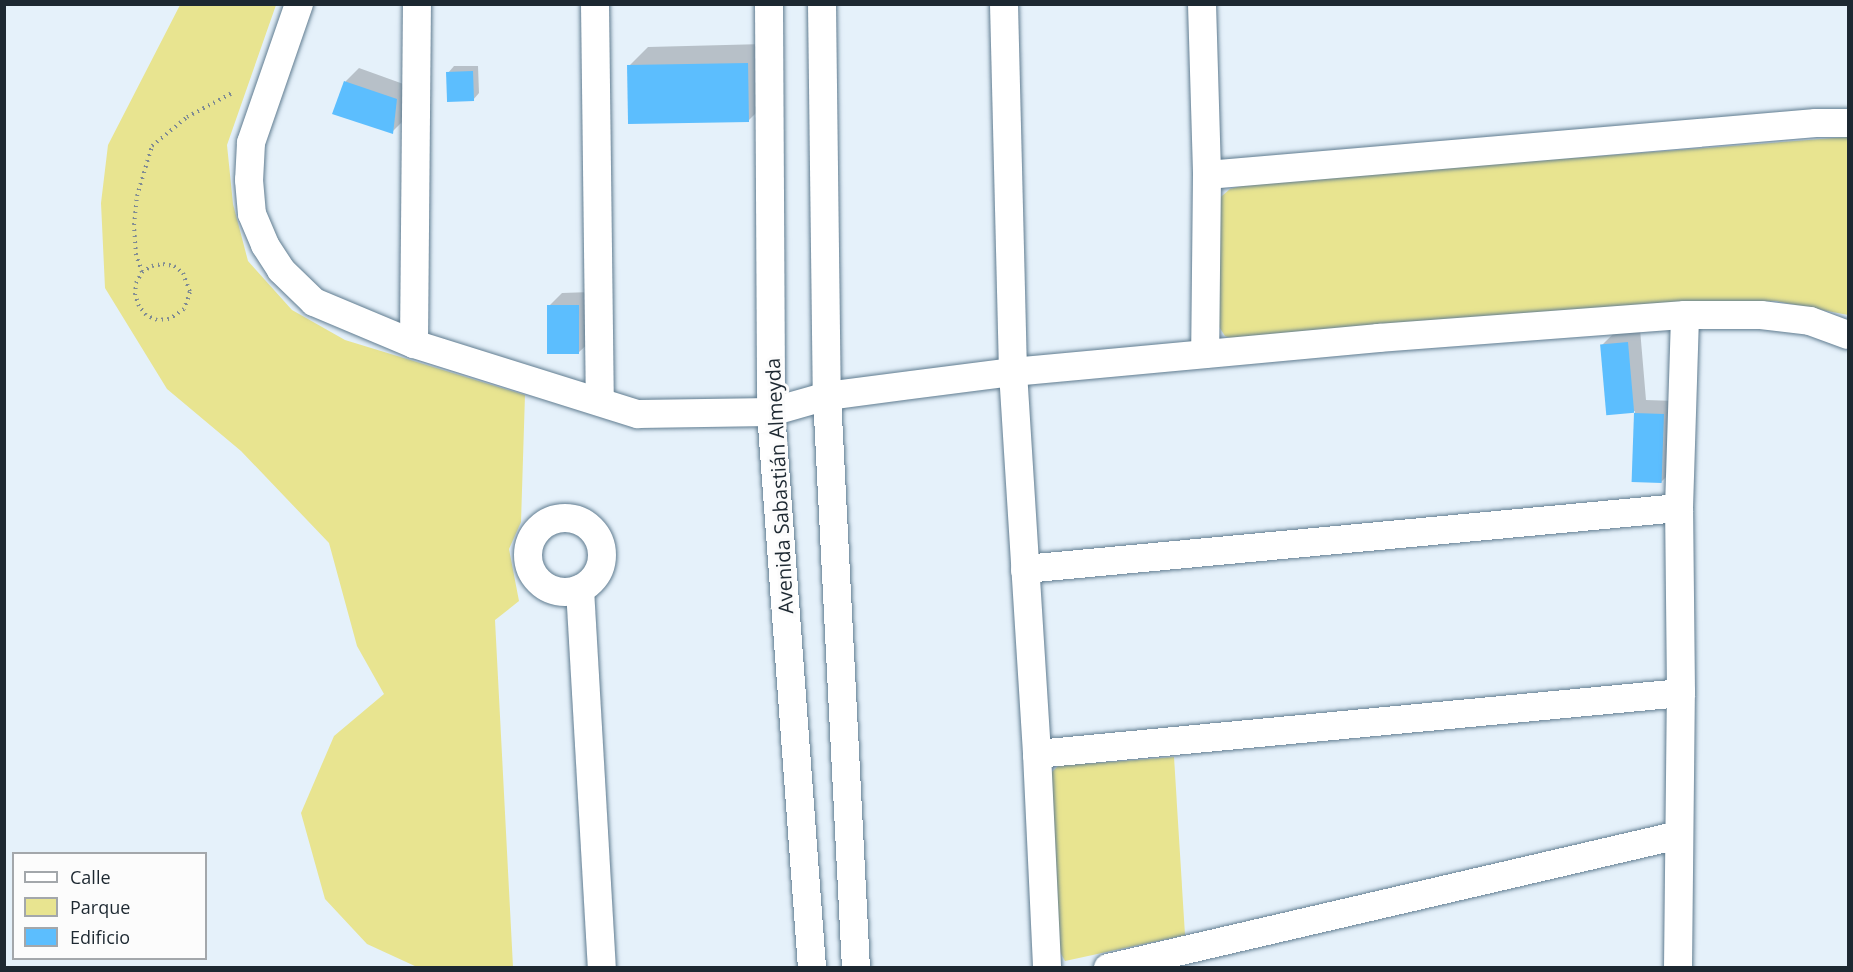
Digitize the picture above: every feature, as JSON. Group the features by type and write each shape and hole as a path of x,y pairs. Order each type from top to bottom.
{"street":[{"path":"298,4 251,143 249,180 252,214 265,245 281,270 314,302 414,344 638,414 771,412 826,396 1013,372 1378,338 1685,315 1761,315 1810,321 1848,335"},
{"path":"414,344 417,4"},
{"path":"595,4 600,401"},
{"name":"Avenida Sabastián Almeyda","path":"769,4 771,412 812,968"},
{"path":"822,4 826,396 856,968"},
{"path":"1004,4 1013,372 1037,754 1047,968"},
{"path":"1202,4 1207,175 1205,354"},
{"path":"1207,175 1816,123 1848,123"},
{"path":"1677,968 1681,693 1679,508 1685,315"},
{"path":"1025,568 1679,508"},
{"path":"580,589 602,968"},
{"path":"1037,754 1681,693"},
{"path":"1108,968 1679,835"}],"path":[{"path":"232,103 238,81"},
{"path":"142,272 152,266 163,264 174,266 183,273 190,292 184,309 169,319 157,320 146,315 139,306 135,295 136,283 142,272 136,255 134,225 137,195 152,146 187,117 234,92"}],"green space":[{"path":"180,5 276,5 227,145 233,204 248,261 292,310 345,340 525,395 521,522 509,549 519,601 495,620 513,967 417,967 367,944 325,899 301,813 334,736 384,694 357,646 329,543 241,451 167,389 105,288 101,203 108,145"},
{"path":"1848,137 1848,315 1776,301 1714,303 1236,340 1225,336 1214,319 1215,202 1230,189 1256,182"},
{"path":"1174,757 1185,935 1065,961 1054,941 1047,777 1058,766"}],"building":[{"path":"748,63 749,122 628,124 627,65"},
{"path":"473,71 474,101 447,102 446,72"},
{"path":"344,81 397,99 393,134 332,114"},
{"path":"547,305 579,305 579,354 547,354"},
{"path":"1628,342 1634,413 1606,415 1600,344"},
{"path":"1634,413 1664,414 1662,483 1632,482"}]}
